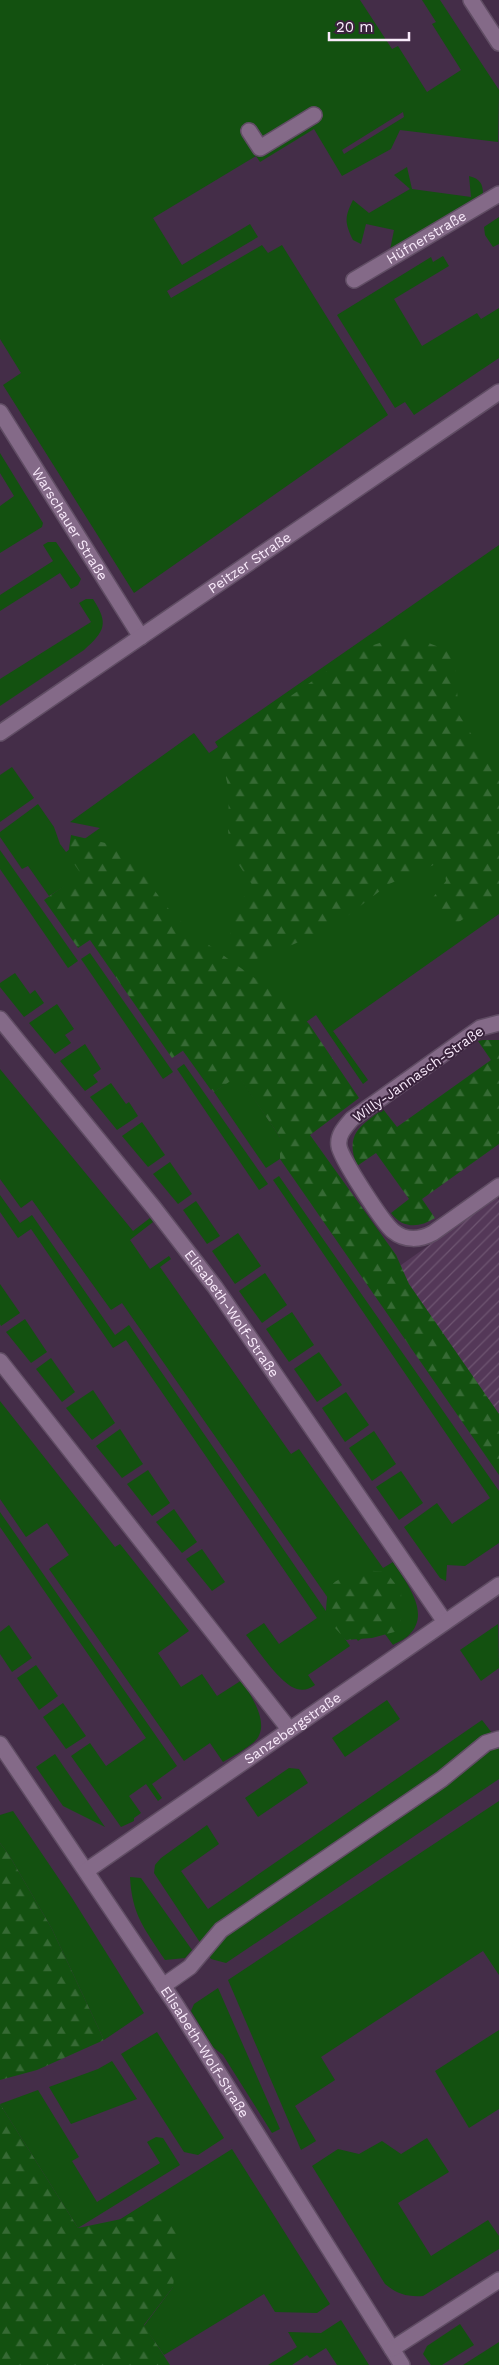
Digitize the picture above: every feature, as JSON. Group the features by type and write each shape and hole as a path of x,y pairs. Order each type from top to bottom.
{"street":[{"path":"471,0 499,43"},
{"path":"249,131 260,148 314,115"},
{"name":"Hüfnerstraße","path":"354,280 499,194"},
{"name":"Peitzer Straße","path":"0,734 499,392"},
{"name":"Warschauer Straße","path":"0,412 141,638"},
{"name":"Elisabeth-Wolf-Straße","path":"0,1019 154,1208 215,1287 445,1622"},
{"name":"Willy-Jannasch-Straße","path":"499,1023 480,1028 352,1119 341,1132 338,1145 345,1163 393,1231 407,1238 422,1238 433,1233 499,1186"},
{"path":"0,1361 289,1729"},
{"name":"Sanzebergstraße","path":"86,1870 499,1584"},
{"path":"163,1986 190,1967 221,1930 442,1778 486,1743 499,1739"},
{"name":"Elisabeth-Wolf-Straße","path":"0,1744 163,1986 402,2365"},
{"path":"392,2349 499,2280"}],"shaded area":[{"path":"497,1197 499,1200 499,1414 394,1270"}],"green space":[{"path":"0,0 360,0 392,49 398,46 427,92 461,70 432,24 436,22 422,0 440,0 499,90 498,142 400,130 391,149 342,176 314,129 260,162 256,156 153,218 182,265 250,224 258,237 167,291 171,298 262,245 268,253 282,245 388,415 134,593 3,385 21,373 0,339","holes":["403,112 404,117 344,154 342,150"]},
{"path":"407,167 412,189 471,197 469,176 480,182 483,195 390,250 394,230 366,224 361,244 353,240 348,229 347,216 353,200 369,213 410,189 394,175"},
{"path":"499,217 499,244 493,247 485,235 484,227"},
{"path":"443,256 449,266 394,299 422,346 477,313 481,319 499,308 499,358 414,415 405,402 395,408 337,315 431,257 433,262"},
{"path":"0,453 43,523 42,527 0,553 0,506 14,496 0,473"},
{"path":"48,542 56,542 81,579 78,585 71,589 60,573 0,611 0,595 53,561 43,545"},
{"path":"499,545 499,914 333,1031 368,1080 363,1084 316,1015 211,1090 65,886 49,896 28,866 22,869 0,837 0,832 38,804 54,827 60,844 66,852 100,828 70,822 194,733 209,753 218,747 215,742"},
{"path":"86,599 93,599 103,621 97,638 84,650 0,706 0,679 91,622 79,603"},
{"path":"406,634 454,653 459,715 499,777 499,896 451,927 427,905 446,881 443,861 389,884 329,930 249,962 230,948 232,905 255,889 231,853 228,830 229,790 218,746 356,651"},
{"path":"12,767 34,798 0,822 0,775"},
{"path":"71,835 114,845 130,857 166,906 191,932 292,1005 309,1024 359,1098 310,1135 396,1255 409,1284 499,1414 499,1475 280,1159 280,1137 238,1076 214,1092 184,1050 172,1058 90,940 78,948 44,900 81,874 68,855"},
{"path":"0,850 78,961 68,968 0,869"},
{"path":"90,953 173,1072 163,1079 81,959"},
{"path":"15,973 30,994 35,990 44,1003 24,1017 0,987 0,983"},
{"path":"57,1004 74,1029 65,1035 71,1043 55,1054 29,1023"},
{"path":"499,1040 499,1144 422,1199 435,1218 417,1225 401,1222 391,1213 409,1199 376,1153 357,1166 353,1146 356,1132 383,1109 397,1127 491,1060 478,1041"},
{"path":"85,1044 101,1069 93,1075 98,1082 85,1091 60,1061"},
{"path":"184,1064 268,1184 259,1190 177,1069"},
{"path":"0,1069 133,1231 150,1218 153,1222 130,1240 150,1269 169,1256 171,1259 160,1267 291,1454 299,1449 383,1568 393,1562 404,1578 414,1597 418,1617 415,1626 406,1638 393,1645 379,1626 358,1641 122,1303 111,1310 32,1200 21,1208 0,1179"},
{"path":"238,1075 280,1137 280,1159 266,1168 214,1092"},
{"path":"111,1083 126,1104 129,1102 138,1116 117,1130 90,1097"},
{"path":"142,1122 165,1155 148,1167 122,1136"},
{"path":"170,1162 192,1194 178,1204 153,1174"},
{"path":"279,1176 499,1491 499,1543 465,1566 447,1565 446,1581 440,1578 404,1527 437,1503 452,1524 490,1498 273,1180"},
{"path":"0,1195 20,1223 32,1215 115,1335 129,1325 350,1646 308,1675 315,1685 309,1689 297,1689 284,1681 246,1635 264,1623 279,1644 317,1618 126,1340 113,1348 31,1229 18,1238 0,1212"},
{"path":"196,1201 220,1236 207,1244 183,1210"},
{"path":"238,1233 261,1266 235,1284 212,1251"},
{"path":"265,1273 287,1305 262,1323 239,1291"},
{"path":"0,1284 20,1313 1,1326 0,1324"},
{"path":"292,1312 314,1345 289,1362 266,1329"},
{"path":"25,1319 47,1352 31,1363 6,1332"},
{"path":"319,1352 342,1385 317,1402 294,1369"},
{"path":"51,1358 75,1392 62,1402 36,1369"},
{"path":"93,1390 115,1423 92,1440 66,1408"},
{"path":"346,1392 369,1425 345,1442 322,1408"},
{"path":"0,1401 115,1547 120,1544 189,1631 158,1653 181,1687 202,1674 217,1696 242,1680 255,1703 261,1720 259,1736 250,1746 223,1762 210,1743 184,1761 49,1569 69,1555 47,1523 26,1537 0,1499"},
{"path":"120,1429 143,1464 122,1478 96,1446"},
{"path":"374,1431 396,1464 372,1481 349,1448"},
{"path":"148,1470 170,1503 152,1516 127,1484"},
{"path":"401,1471 423,1503 399,1520 376,1487"},
{"path":"174,1509 197,1542 182,1553 156,1522"},
{"path":"0,1512 177,1766 152,1784 162,1798 158,1801 146,1784 129,1796 141,1813 134,1818 134,1821 121,1827 71,1756 90,1743 106,1766 146,1738 0,1527"},
{"path":"202,1549 225,1582 212,1591 186,1559"},
{"path":"364,1570 386,1572 401,1591 402,1615 398,1631 372,1638 346,1640 326,1618 329,1589 337,1580"},
{"path":"498,1624 499,1668 481,1681 460,1650"},
{"path":"9,1625 32,1658 12,1672 0,1654 0,1632"},
{"path":"36,1665 58,1696 39,1710 17,1678"},
{"path":"387,1700 400,1719 345,1757 332,1738"},
{"path":"63,1703 86,1736 66,1749 43,1717"},
{"path":"482,1720 499,1742 499,1779 226,1963 211,1959 154,1873 155,1865 161,1858 207,1825 219,1844 181,1871 208,1909"},
{"path":"55,1754 105,1827 63,1806 36,1767"},
{"path":"289,1768 299,1769 308,1783 258,1817 245,1798"},
{"path":"499,1801 499,1975 483,1951 321,2057 335,2080 295,2106 316,2141 301,2150 228,1980"},
{"path":"13,1811 72,1898 144,2013 104,2040 52,1929 0,1843 0,1815"},
{"path":"0,1843 52,1929 104,2040 37,2070 0,2080"},
{"path":"130,1877 141,1878 192,1950 185,1958 165,1960 141,1922 131,1890"},
{"path":"218,1988 280,2129 272,2133 223,2055 213,2047 191,2011 194,2004"},
{"path":"499,2030 499,2109 469,2128 435,2071"},
{"path":"157,2032 224,2138 198,2155 184,2152 121,2054"},
{"path":"112,2061 137,2099 71,2124 49,2087 98,2069"},
{"path":"38,2090 79,2157 72,2161 97,2202 160,2163 147,2142 156,2137 163,2138 180,2165 78,2228 0,2104"},
{"path":"0,2104 78,2228 155,2212 179,2230 173,2287 144,2325 170,2365 0,2365"},
{"path":"427,2138 449,2172 398,2203 431,2256 488,2220 499,2236 499,2249 423,2296 412,2296 402,2294 385,2284 312,2166 338,2149 359,2154 382,2141 401,2154"},
{"path":"232,2149 330,2304 317,2313 275,2312 264,2294 164,2355 144,2326 173,2287 119,2220"},
{"path":"341,2320 369,2365 337,2365 326,2348 310,2358 307,2355 292,2365 268,2365 297,2347 288,2332 321,2333"},
{"path":"460,2324 474,2345 442,2365 431,2365 423,2354 427,2346"},
{"path":"499,2342 499,2365 463,2365"}]}
